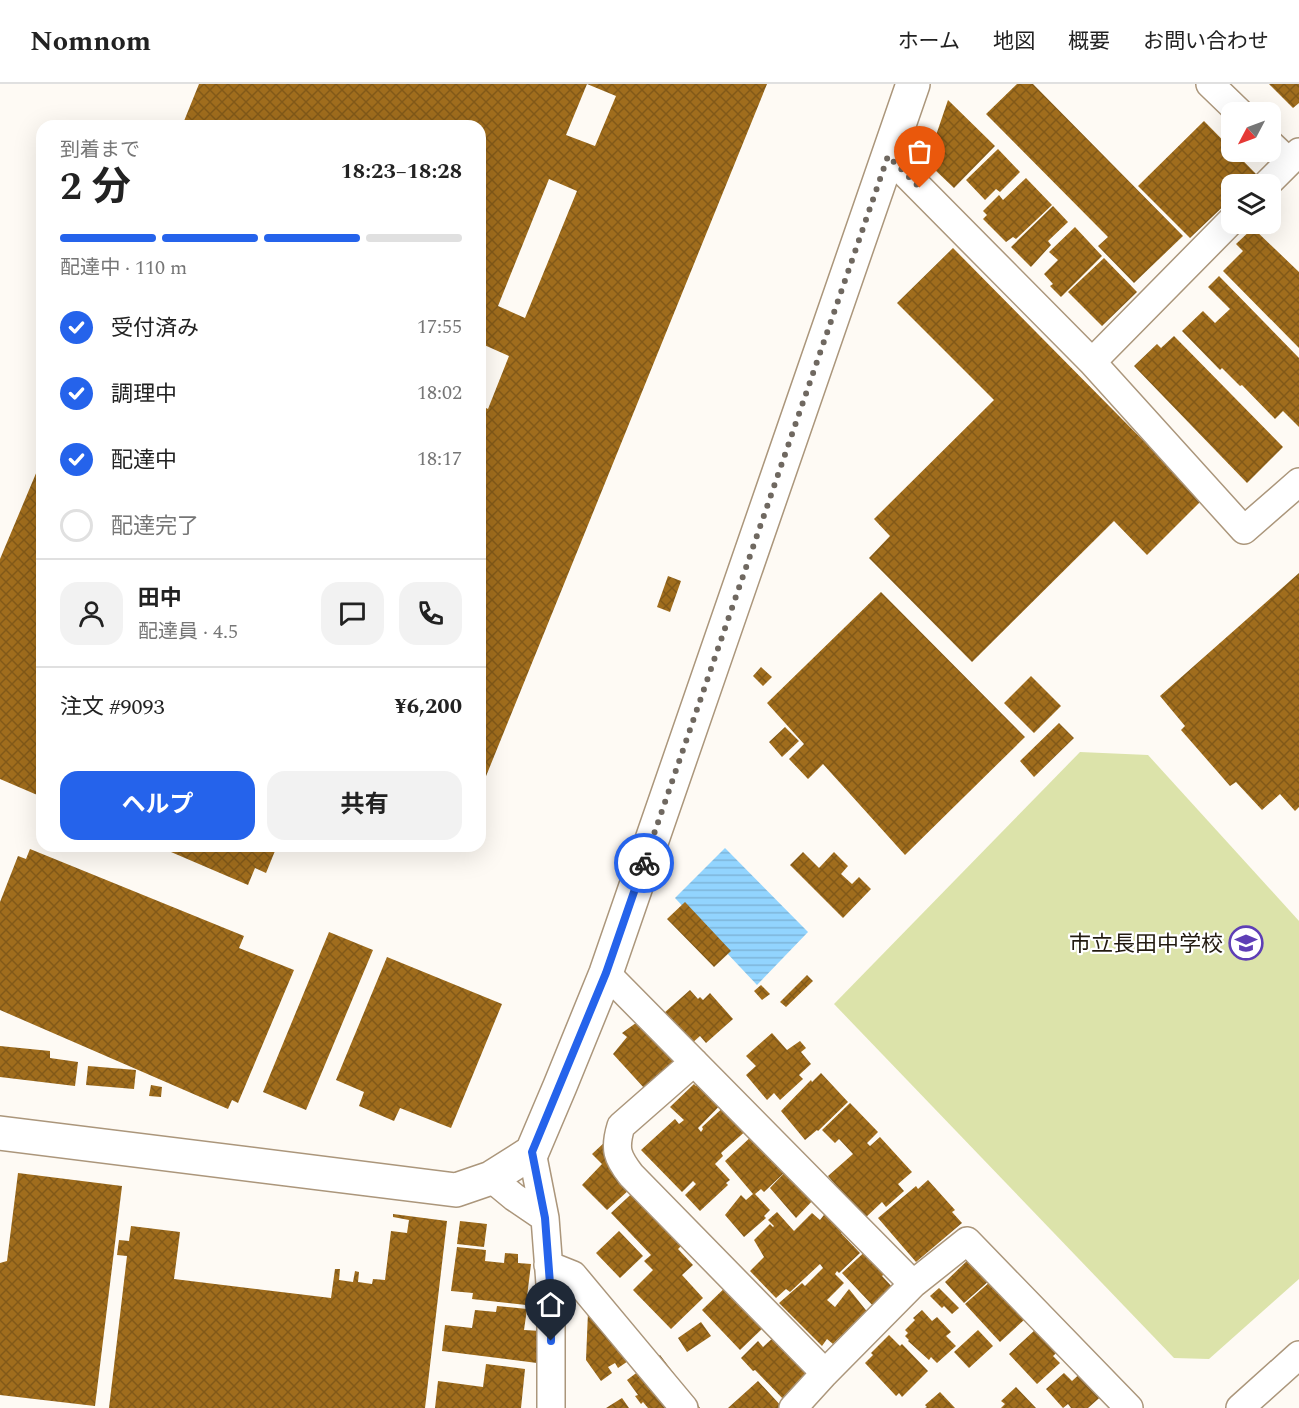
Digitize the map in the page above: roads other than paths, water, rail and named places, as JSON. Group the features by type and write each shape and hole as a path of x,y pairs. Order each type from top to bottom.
{"street":[{"path":"551,1408 551,1297 545,1218 532,1152 606,973 913,84"},
{"path":"1210,84 1229,102"},
{"path":"1273,174 1286,153"},
{"path":"888,156 1092,362 1244,530 1299,482"},
{"path":"1092,362 1221,231"},
{"path":"606,973 913,1284"},
{"path":"694,1062 621,1126 617,1141 619,1159 631,1175 825,1373"},
{"path":"0,1133 456,1190 491,1178 532,1152"},
{"path":"491,1178 545,1218"},
{"path":"794,1408 825,1373 913,1284 967,1241 1129,1408"},
{"path":"548,1265 573,1275 684,1408"},
{"path":"1251,1405 1299,1355"}],"water":[{"path":"725,848 808,932 757,985 675,898"}],"place":[{"name":"市立長田中学校","path":"1246,943"}]}
